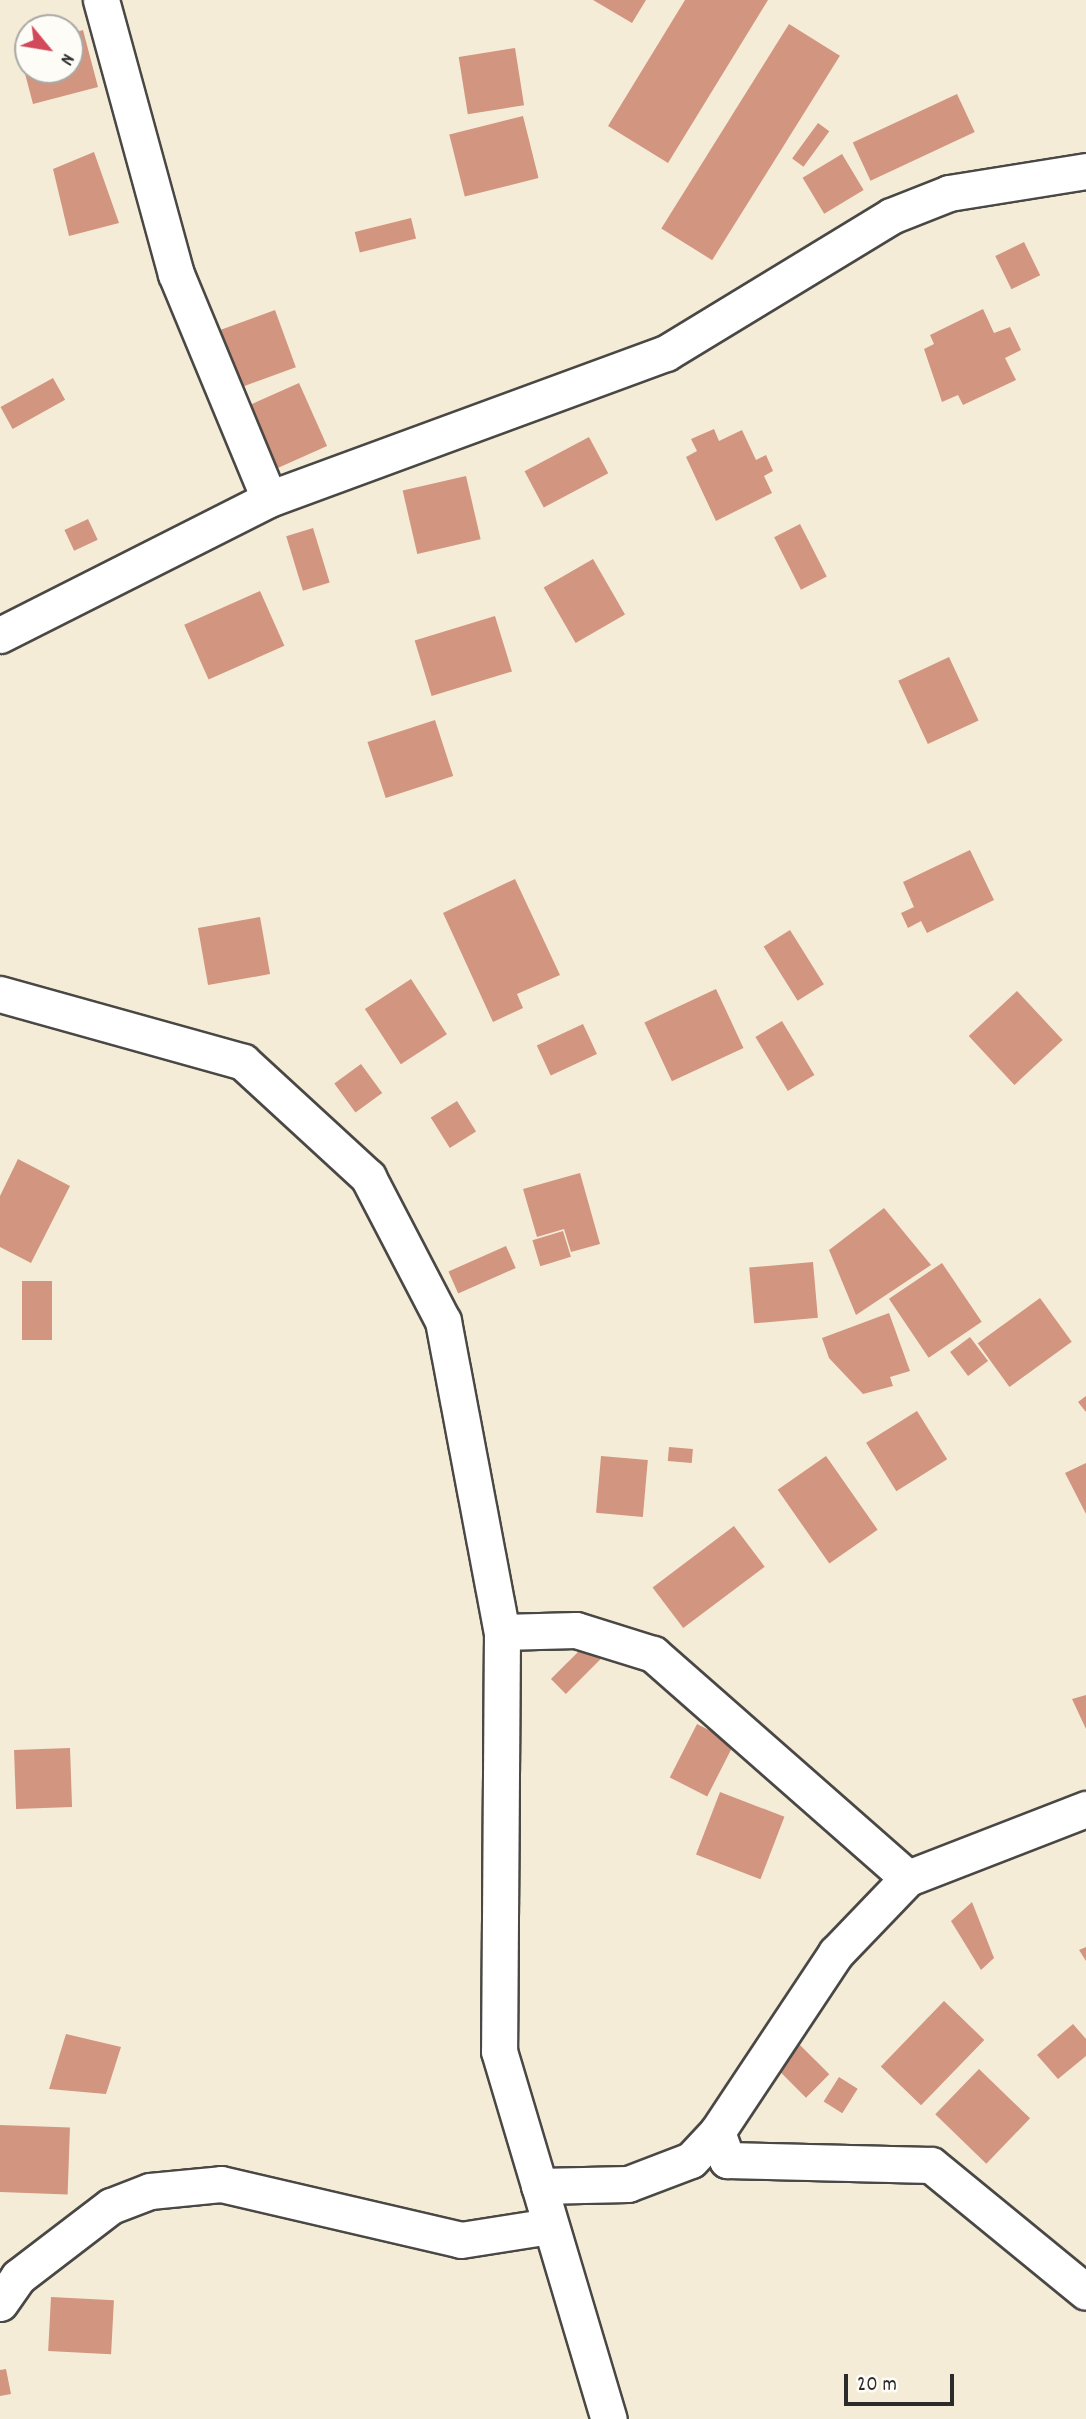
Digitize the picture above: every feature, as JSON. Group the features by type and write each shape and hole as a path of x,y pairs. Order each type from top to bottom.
{"street":[{"path":"101,0 176,274 269,499"},
{"path":"0,635 269,499 666,353 891,216 949,193 1086,171"},
{"path":"0,994 243,1062 368,1177 443,1321 502,1632 499,2050 609,2419"},
{"path":"502,1632 576,1630 653,1654 908,1878"},
{"path":"538,2186 628,2184 691,2160 717,2132 836,1952 908,1878 1086,1810"},
{"path":"717,2132 727,2160 931,2165 1086,2291"},
{"path":"0,2303 18,2277 111,2206 150,2191 221,2184 461,2239 550,2226"}],"building":[{"path":"593,0 646,0 632,23"},
{"path":"685,0 768,0 668,163 608,126"},
{"path":"789,24 840,56 712,260 661,228"},
{"path":"84,34 98,87 33,104 28,84 84,84"},
{"path":"515,48 524,105 468,114 459,57"},
{"path":"957,94 975,132 871,181 853,143"},
{"path":"523,116 538,178 465,196 449,134"},
{"path":"818,123 829,131 803,167 792,159"},
{"path":"94,152 119,223 69,236 53,169"},
{"path":"842,154 864,190 824,214 803,178"},
{"path":"411,218 416,238 360,252 355,232"},
{"path":"1024,242 1040,275 1011,289 995,256"},
{"path":"983,309 994,333 1010,327 1021,350 1005,358 1016,380 963,405 958,395 942,402 924,349 934,344 930,335"},
{"path":"275,310 296,367 238,389 217,331"},
{"path":"53,378 65,400 13,429 1,407"},
{"path":"299,383 327,446 275,469 247,406"},
{"path":"714,429 719,441 742,430 756,460 766,455 773,471 764,476 772,493 716,521 686,457 697,451 691,439"},
{"path":"589,437 608,473 544,507 525,471"},
{"path":"466,476 481,539 417,554 403,491"},
{"path":"88,519 98,540 74,551 64,530"},
{"path":"800,524 827,577 801,590 774,537"},
{"path":"313,528 330,583 303,591 286,536"},
{"path":"593,559 625,614 576,643 544,588"},
{"path":"260,591 284,646 209,680 184,625"},
{"path":"495,616 512,671 432,696 415,641"},
{"path":"949,657 979,720 928,744 898,681"},
{"path":"435,720 453,776 386,798 367,742"},
{"path":"970,850 994,900 927,933 921,921 908,928 901,913 914,907 903,882"},
{"path":"515,879 560,975 517,994 523,1008 493,1022 443,913"},
{"path":"260,917 270,974 208,985 198,928"},
{"path":"790,930 824,984 798,1001 764,946"},
{"path":"411,979 447,1034 401,1064 365,1009"},
{"path":"716,989 743,1048 672,1081 644,1022"},
{"path":"1017,991 1063,1040 1014,1085 969,1036"},
{"path":"782,1021 814,1075 788,1091 755,1037"},
{"path":"583,1024 597,1054 551,1075 537,1046"},
{"path":"361,1064 382,1093 355,1113 334,1083"},
{"path":"457,1101 476,1132 450,1148 431,1117"},
{"path":"18,1159 70,1186 31,1263 0,1247 0,1196"},
{"path":"580,1173 600,1244 571,1252 564,1229 537,1237 523,1189"},
{"path":"884,1208 931,1265 856,1315 829,1250"},
{"path":"563,1231 571,1257 540,1266 532,1240"},
{"path":"506,1246 516,1268 458,1294 448,1272"},
{"path":"813,1262 818,1318 754,1323 749,1268"},
{"path":"942,1263 982,1322 929,1358 889,1299"},
{"path":"22,1281 52,1281 52,1340 22,1340"},
{"path":"1040,1298 1072,1342 1009,1387 978,1343"},
{"path":"889,1313 910,1371 890,1377 893,1386 863,1394 829,1358 822,1338"},
{"path":"970,1337 988,1361 968,1376 950,1352"},
{"path":"1086,1396 1086,1412 1078,1402"},
{"path":"917,1411 947,1459 896,1491 866,1443"},
{"path":"669,1447 693,1449 692,1463 668,1461"},
{"path":"601,1456 648,1460 643,1517 596,1513"},
{"path":"826,1456 878,1530 829,1564 778,1490"},
{"path":"1086,1463 1086,1514 1065,1473"},
{"path":"734,1526 765,1567 683,1628 653,1587"},
{"path":"604,1626 619,1641 566,1694 551,1679"},
{"path":"1086,1695 1086,1729 1072,1699"},
{"path":"697,1724 734,1743 707,1797 670,1777"},
{"path":"70,1748 72,1807 16,1809 14,1750"},
{"path":"720,1792 784,1817 760,1879 696,1855"},
{"path":"972,1902 994,1958 981,1970 951,1921"},
{"path":"1086,1947 1086,1961 1079,1950"},
{"path":"944,2001 984,2040 921,2105 881,2066"},
{"path":"1073,2024 1086,2039 1086,2056 1058,2079 1037,2055"},
{"path":"66,2034 121,2047 106,2094 49,2089"},
{"path":"789,2034 829,2074 806,2098 766,2057"},
{"path":"979,2069 1030,2118 986,2164 935,2114"},
{"path":"839,2077 858,2089 842,2113 824,2102"},
{"path":"0,2125 70,2127 68,2194 0,2192"},
{"path":"51,2297 114,2300 111,2354 48,2351"},
{"path":"6,2369 11,2394 0,2396 0,2370"}]}
